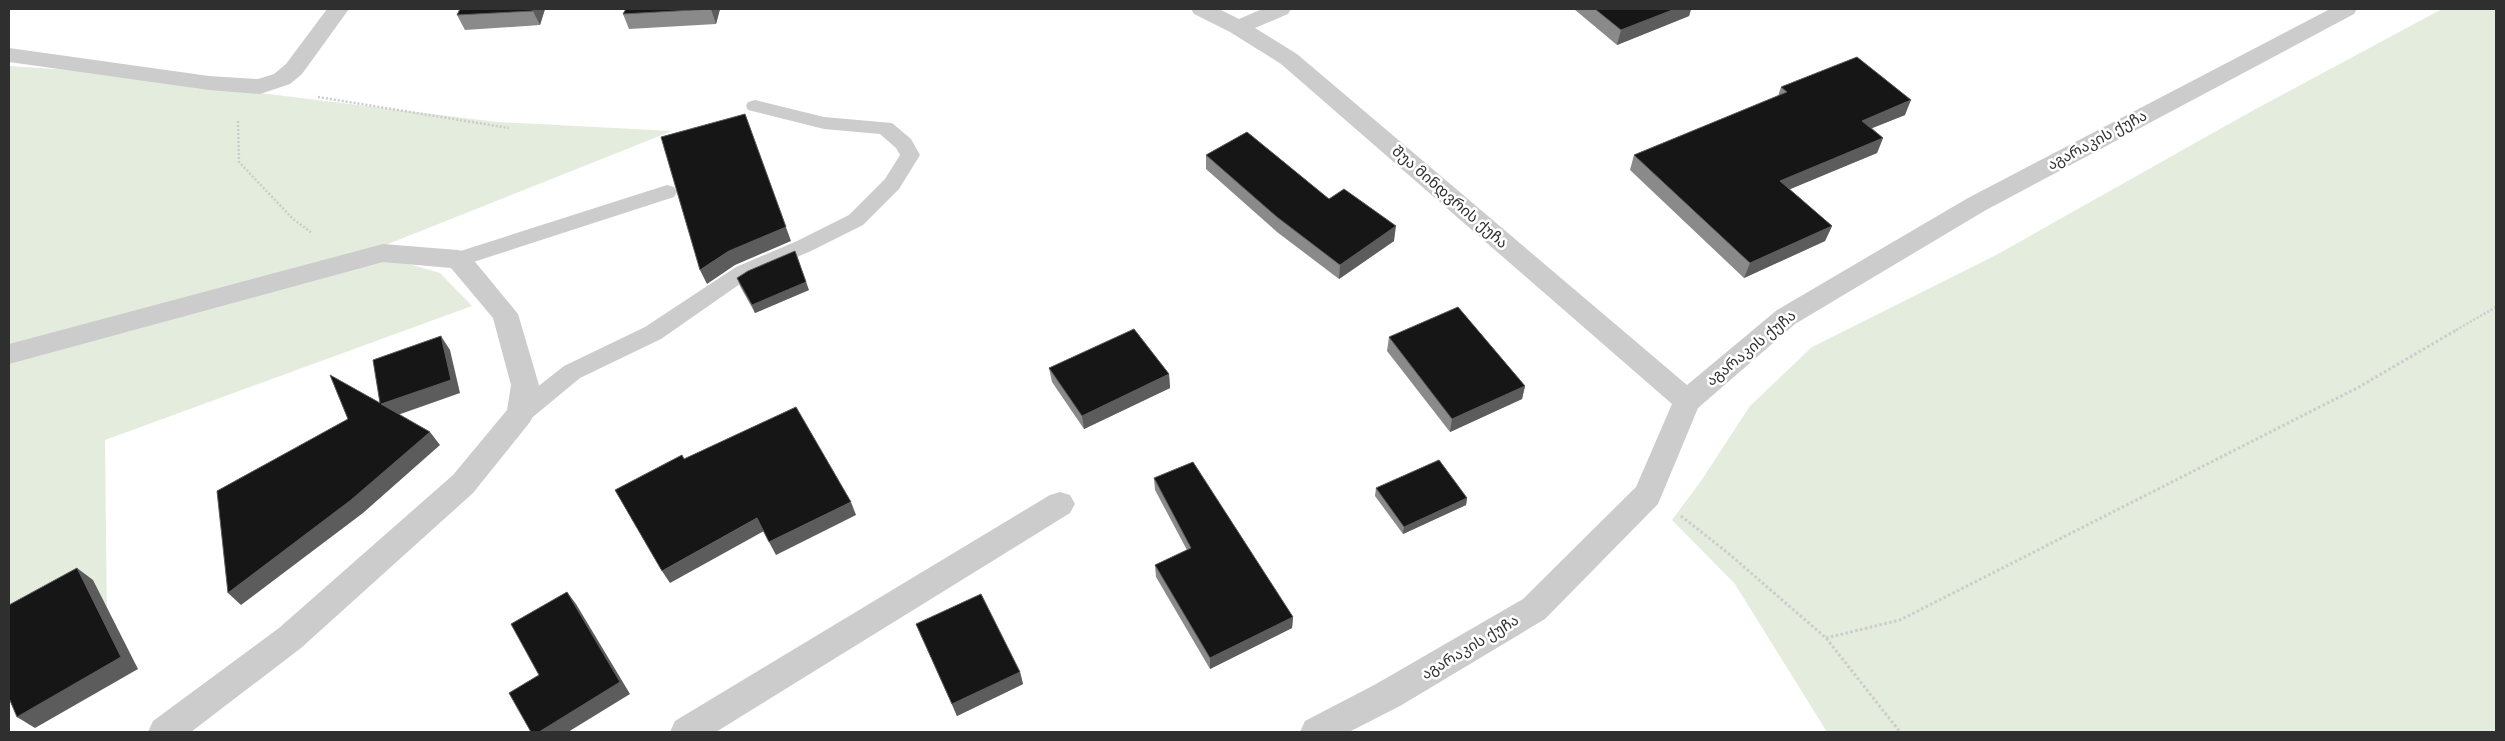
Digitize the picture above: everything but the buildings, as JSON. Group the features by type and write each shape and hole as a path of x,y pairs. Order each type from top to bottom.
{"street":[{"path":"9,55 209,83 260,88 282,79 294,69 338,9"},
{"name":"შუა მინდვრის ქუჩა","path":"1202,9 1238,27 1289,59 1686,401"},
{"path":"1238,27 1280,9"},
{"name":"აგარაკის ქუჩა","path":"1317,732 1388,695 1534,609 1648,495 1686,401 1786,317 1977,204 2346,9"},
{"path":"9,354 383,253 458,259 505,314 525,385 520,414 463,484 290,638 166,732"},
{"path":"687,732 1060,504"}],"lane":[{"path":"520,414 572,372 653,333 743,272 804,246 856,220 892,184 910,155 904,144 884,128 824,122 755,106"},
{"path":"458,259 667,192"}],"path":[{"path":"316,235 293,219 239,162 238,120 260,88 509,128"},
{"path":"1826,638 1900,620 2359,387 2496,307"},
{"path":"1648,495 1677,512 1728,553 1826,638 1900,732"}],"green space":[{"path":"2442,9 2496,9 2496,732 1827,732 1735,584 1672,520 1701,481 1750,406 1812,347 1998,254 2252,111"},
{"path":"9,66 71,70 497,122 672,131 368,252 440,273 472,306 105,440 107,625 9,669"}]}
